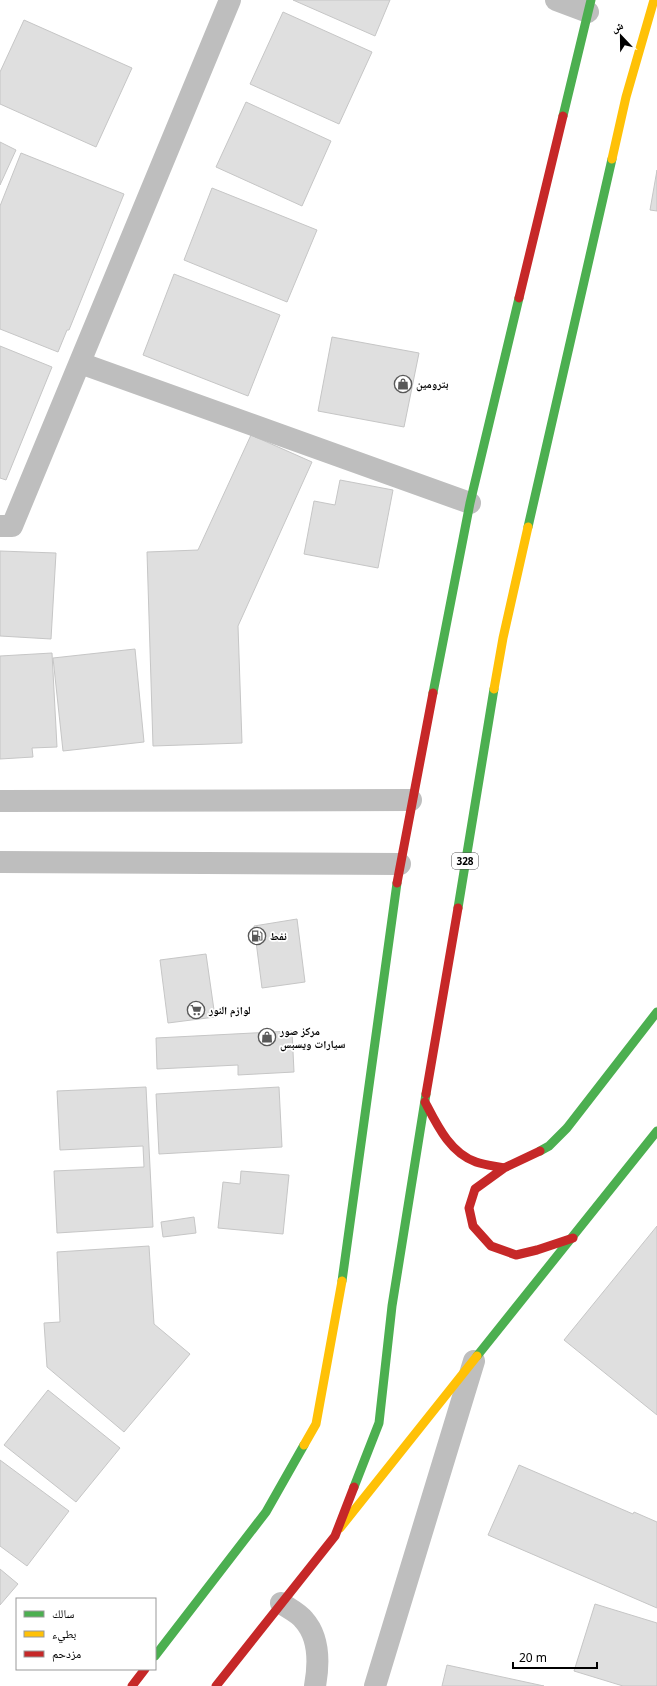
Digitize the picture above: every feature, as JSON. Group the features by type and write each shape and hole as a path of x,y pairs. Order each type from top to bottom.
{"main road":[{"name":"328","path":"216,1686 334,1536 379,1423 392,1306 503,638 626,97 654,0"},
{"path":"156,1655 266,1512 316,1424 346,1259 400,864 411,800 470,503 590,6"},
{"path":"572,1238 537,1250 516,1255 490,1246 474,1226 469,1208 475,1189 504,1168 528,1158 549,1146 567,1128 657,1012"},
{"path":"425,1102 440,1130 452,1146 474,1161 504,1168"},
{"path":"334,1536 657,1131"},
{"path":"132,1686 144,1670"}],"street":[{"path":"0,526 12,526 230,0"},
{"path":"556,0 590,6"},
{"path":"80,363 470,503"},
{"path":"0,802 411,800"},
{"path":"0,862 400,864"},
{"path":"375,1686 474,1361"},
{"path":"281,1603 304,1619 316,1642 319,1666 315,1686"}],"building":[{"path":"293,0 390,0 375,36"},
{"path":"283,12 372,52 339,124 250,84"},
{"path":"24,20 132,68 96,147 0,104 0,72"},
{"path":"246,102 331,141 302,206 216,167"},
{"path":"0,142 16,150 0,185"},
{"path":"21,153 124,194 69,330 67,330 58,352 0,329 0,206"},
{"path":"657,170 657,211 650,210"},
{"path":"212,188 317,230 287,302 184,260"},
{"path":"174,274 280,315 248,396 143,355"},
{"path":"332,337 419,353 404,427 318,411"},
{"path":"0,346 52,367 6,480 0,478"},
{"path":"251,435 312,462 238,626 242,743 153,746 147,552 198,550"},
{"path":"340,480 393,490 378,568 304,554 314,501 335,505"},
{"path":"0,551 56,553 51,639 0,636"},
{"path":"135,649 144,742 63,751 53,658"},
{"path":"52,653 57,747 32,748 33,757 0,759 0,656"},
{"path":"297,919 305,982 262,988 254,926"},
{"path":"206,954 215,1017 168,1023 160,960"},
{"path":"292,1031 294,1072 238,1075 238,1065 157,1069 156,1038"},
{"path":"146,1087 153,1227 57,1233 54,1171 144,1167 143,1146 60,1150 57,1091"},
{"path":"279,1087 282,1147 159,1154 156,1094"},
{"path":"241,1171 289,1175 283,1234 218,1228 223,1182 240,1184"},
{"path":"194,1217 196,1233 163,1237 161,1222"},
{"path":"657,1226 657,1415 564,1340"},
{"path":"149,1246 154,1324 190,1354 124,1432 47,1367 44,1323 60,1322 57,1252"},
{"path":"48,1390 120,1448 76,1502 4,1445"},
{"path":"0,1460 69,1511 27,1566 0,1546"},
{"path":"519,1465 633,1514 634,1512 657,1522 657,1608 488,1535"},
{"path":"0,1569 18,1584 0,1605"},
{"path":"595,1604 657,1623 657,1686 623,1686 574,1671"},
{"path":"447,1665 544,1686 442,1686"}],"traffic: fast":[{"path":"563,116 591,0"},
{"path":"528,527 612,159"},
{"path":"433,693 470,503 519,298"},
{"path":"458,908 494,689"},
{"path":"342,1281 397,883"},
{"path":"540,1151 549,1146 567,1128 657,1012"},
{"path":"354,1487 379,1423 392,1306 426,1094"},
{"path":"477,1356 657,1131"},
{"path":"156,1655 266,1512 304,1445"}],"traffic: slow":[{"path":"612,159 626,97 654,0"},
{"path":"494,689 503,638 528,527"},
{"path":"304,1445 316,1424 342,1281"},
{"path":"340,1528 477,1356"}],"traffic: jam":[{"path":"519,298 563,116"},
{"path":"397,883 433,693"},
{"path":"426,1094 458,908"},
{"path":"425,1102 445,1137 459,1152 476,1162 504,1168"},
{"path":"540,1151 504,1168 475,1189 469,1208 473,1226 491,1246 516,1255 537,1250 573,1238"},
{"path":"216,1686 335,1536 354,1487"},
{"path":"132,1686 144,1670"}],"place":[{"name":"بترومين","path":"403,384"},
{"name":"نفط","path":"257,936"},
{"name":"لوازم النور","path":"196,1010"},
{"name":"مركز صور سيارات ويسبس","path":"267,1037"}]}
